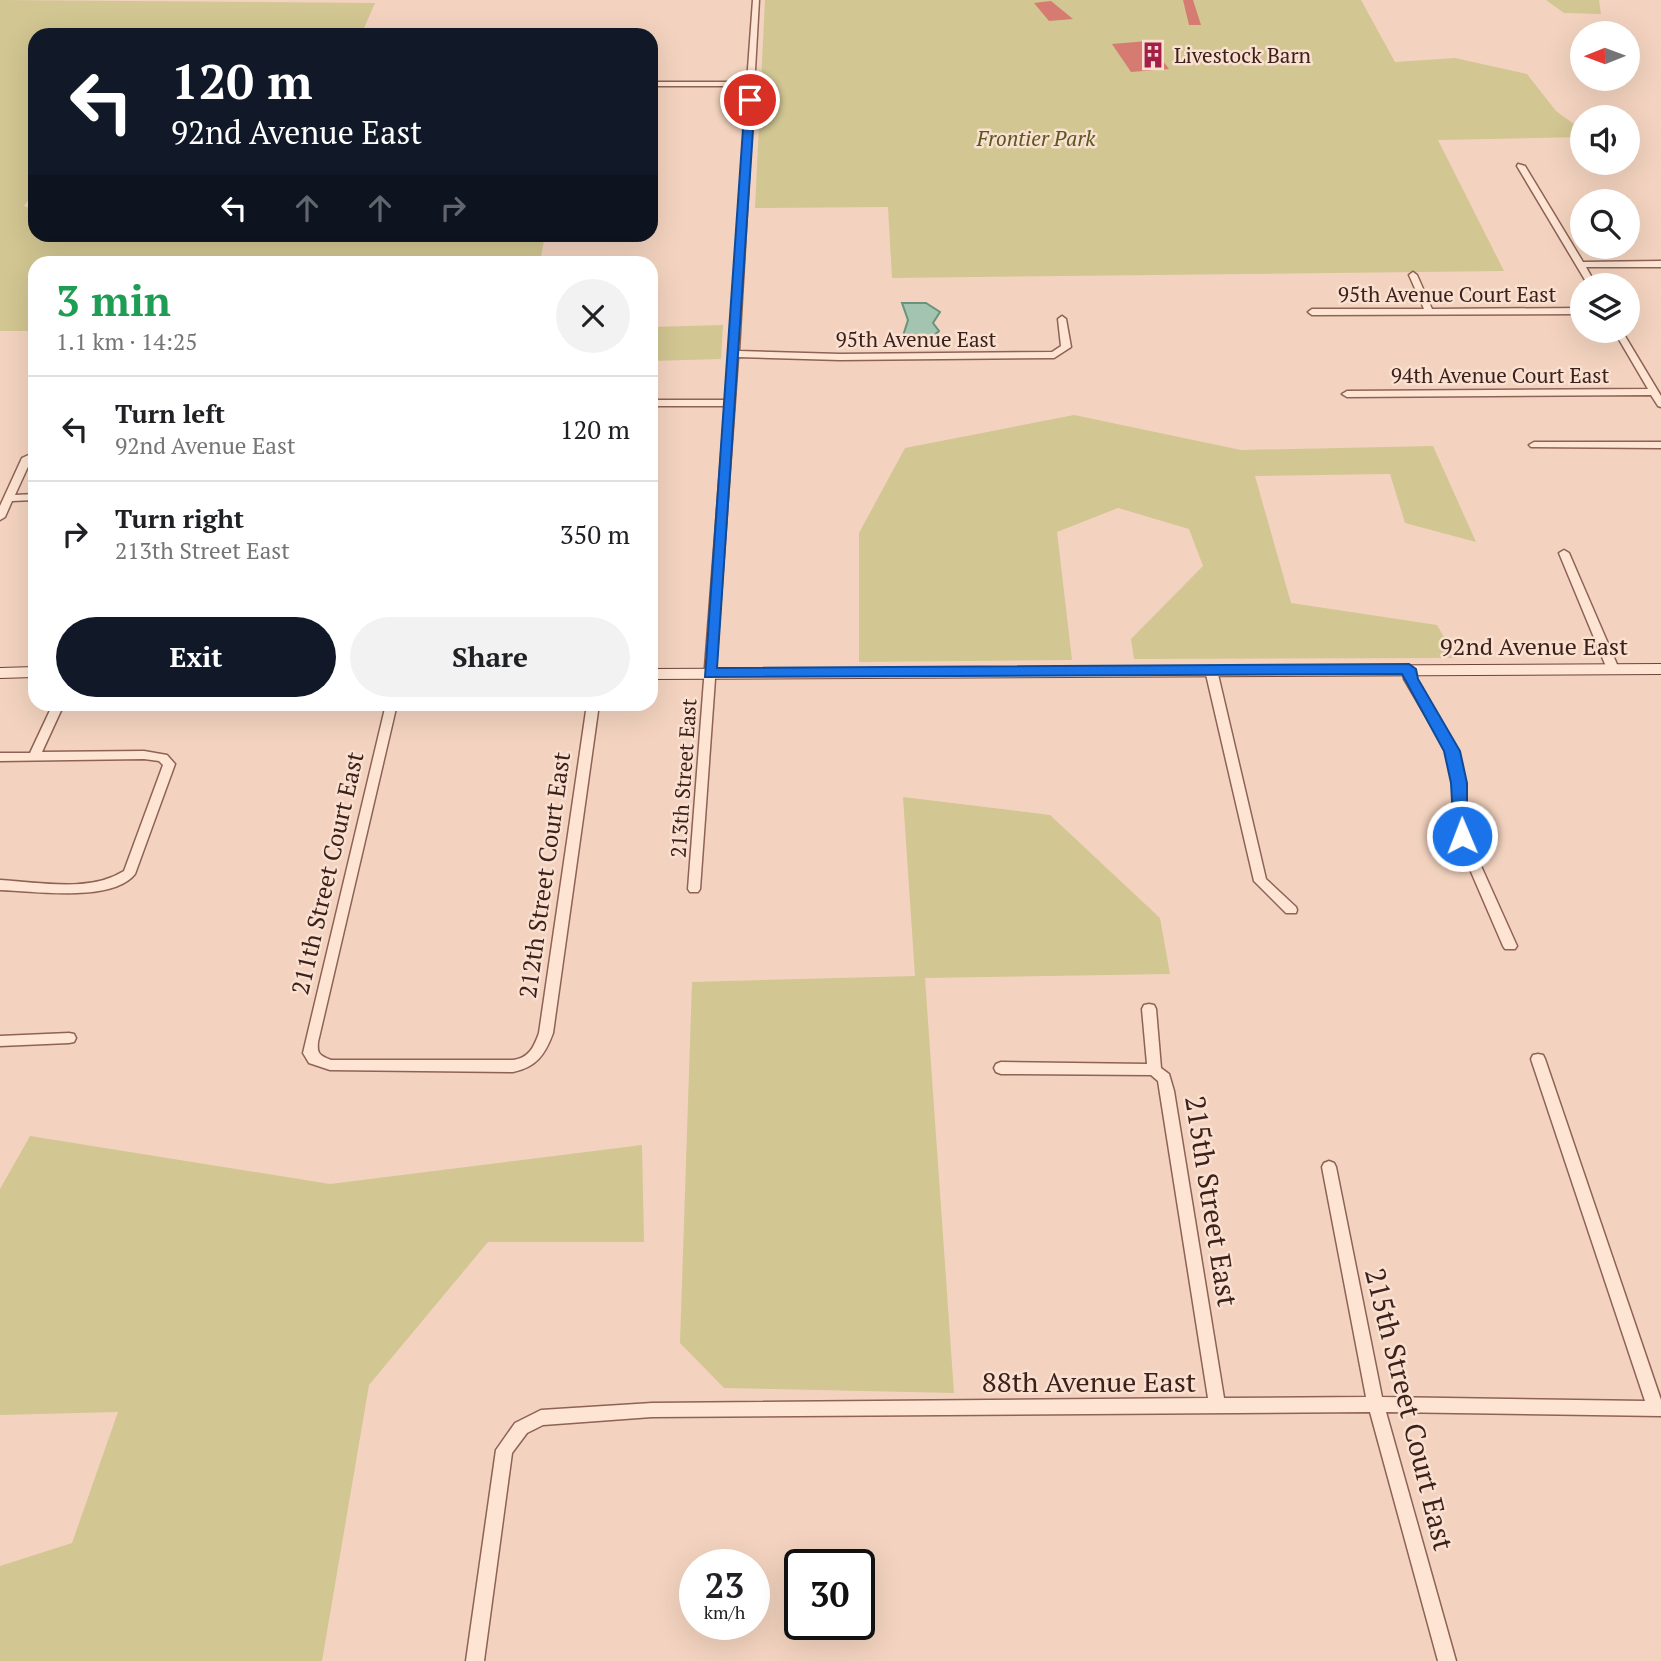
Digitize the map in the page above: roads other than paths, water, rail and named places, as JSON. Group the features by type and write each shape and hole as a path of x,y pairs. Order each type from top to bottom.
{"street":[{"name":"213th Street East","path":"694,889 734,354 756,0"},
{"path":"658,85 751,84"},
{"path":"1521,166 1585,273"},
{"path":"1580,265 1661,264"},
{"path":"1413,275 1429,311"},
{"name":"95th Avenue Court East","path":"1312,312 1570,310"},
{"name":"95th Avenue East","path":"734,354 840,357 1055,355 1066,348 1062,319"},
{"path":"1625,343 1661,404"},
{"name":"94th Avenue Court East","path":"1348,394 1654,392"},
{"path":"658,403 730,403"},
{"path":"1534,445 1661,444"},
{"path":"0,517 28,463"},
{"path":"9,498 28,497"},
{"path":"1564,553 1613,669"},
{"name":"92nd Avenue East","path":"658,674 1661,668"},
{"path":"1409,669 1410,679 1452,751 1459,783 1462,836 1510,946"},
{"path":"1211,670 1260,881 1291,910"},
{"path":"0,673 28,673"},
{"path":"35,755 55,711"},
{"name":"211th Street Court East","path":"389,711 310,1053 314,1059 330,1065 513,1066 523,1065 539,1053"},
{"name":"212th Street Court East","path":"539,1053 546,1033 592,711"},
{"path":"0,757 157,756 168,761 162,789 129,874 123,880 92,886 0,885"},
{"name":"215th Street East","path":"1149,1009 1154,1070 1164,1078 1167,1091 1217,1406"},
{"path":"0,1041 69,1038"},
{"path":"1538,1059 1658,1409"},
{"path":"1001,1068 1154,1070"},
{"name":"215th Street Court East","path":"1329,1167 1376,1405 1447,1661"},
{"name":"88th Avenue East","path":"521,1429 541,1418 652,1410 1376,1405 1658,1409"},
{"path":"475,1661 498,1475 504,1450 521,1429"}],"place":[{"name":"Livestock Barn","path":"1153,55"}],"park label":[{"name":"Frontier Park","path":"1036,138"}]}
